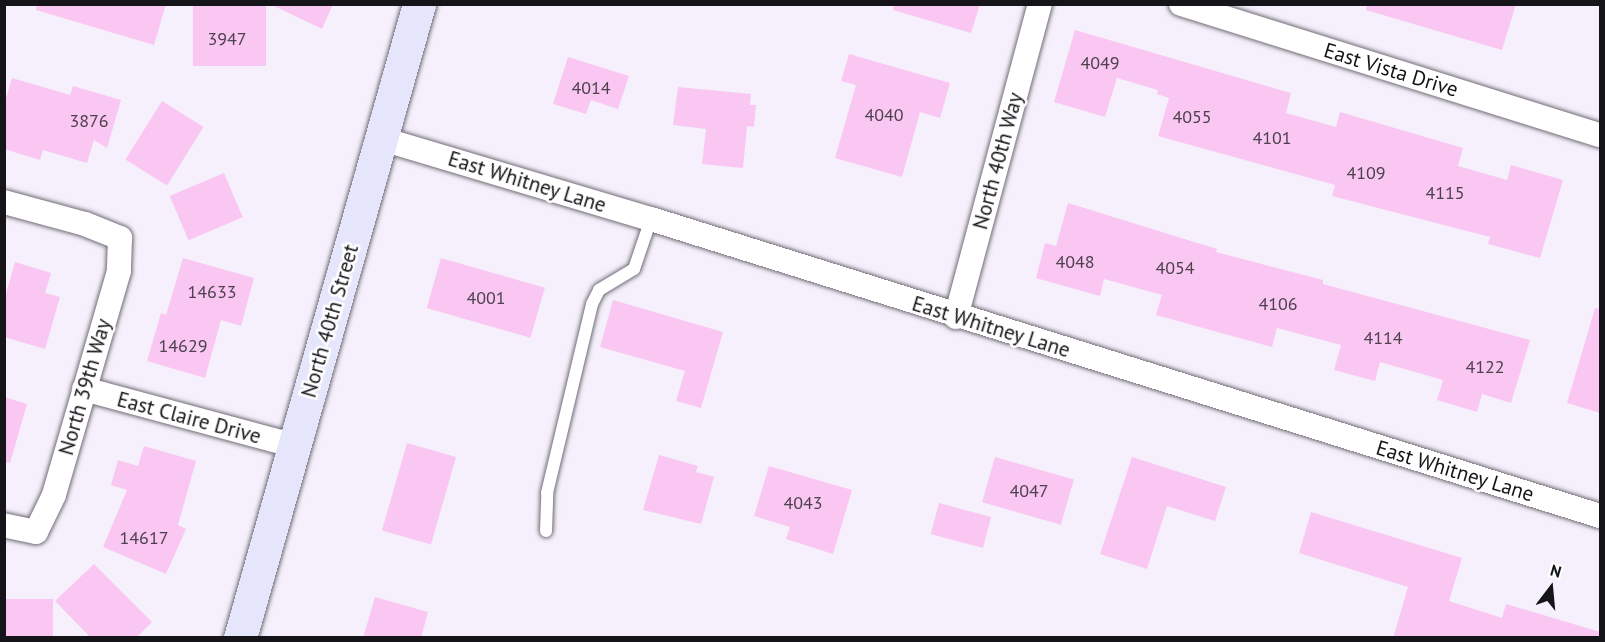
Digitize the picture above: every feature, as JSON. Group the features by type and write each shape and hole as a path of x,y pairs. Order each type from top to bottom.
{"main road":[{"name":"North 40th Street","path":"240,638 419,4"}],"street":[{"name":"North 40th Way","path":"956,317 1040,4"},
{"name":"East Vista Drive","path":"1181,4 1600,135"},
{"name":"East Whitney Lane","path":"381,139 651,219 956,317 1600,516"},
{"name":"North 39th Way","path":"4,202 85,224 120,238 119,271 54,495 36,532 4,525"},
{"name":"East Claire Drive","path":"84,389 295,446"}],"lane":[{"path":"546,531 547,493 592,304 599,290 633,269 651,219"}],"building":[{"path":"37,4 166,4 154,45 36,10"},
{"path":"193,4 266,4 266,66 193,66"},
{"path":"270,4 333,4 322,29"},
{"path":"894,4 980,4 971,33 893,10"},
{"path":"1367,4 1516,4 1502,50 1366,10"},
{"path":"1075,30 1291,93 1286,113 1336,127 1340,112 1463,148 1458,166 1507,180 1511,165 1563,180 1540,258 1488,244 1490,237 1332,196 1335,185 1158,136 1169,98 1157,94 1158,90 1117,78 1105,117 1054,102"},
{"path":"849,54 950,83 940,118 920,112 902,177 835,158 856,85 841,81"},
{"path":"568,57 629,76 618,109 591,100 586,114 553,104"},
{"path":"12,78 70,95 73,86 121,100 107,148 94,140 87,163 43,150 40,160 4,149 4,105"},
{"path":"678,87 751,94 750,105 756,105 754,127 747,126 743,168 702,164 706,129 673,125"},
{"path":"162,101 204,127 167,185 125,160"},
{"path":"224,173 243,217 188,240 170,196"},
{"path":"1068,203 1217,249 1216,252 1323,280 1323,284 1530,340 1511,403 1482,394 1477,412 1437,400 1443,380 1380,362 1375,381 1334,370 1341,345 1277,328 1272,347 1156,315 1162,295 1104,279 1100,296 1036,278 1045,243 1056,246"},
{"path":"183,258 254,278 241,326 221,320 205,378 147,361 161,313 166,315"},
{"path":"441,258 545,288 530,338 427,308"},
{"path":"15,262 51,273 45,293 60,297 45,349 4,337 4,300"},
{"path":"613,300 723,332 701,408 676,401 685,371 600,347"},
{"path":"1595,308 1600,309 1600,413 1567,403"},
{"path":"4,397 27,404 10,463 4,462"},
{"path":"407,443 456,457 431,545 382,530"},
{"path":"144,446 196,461 178,525 186,529 166,574 103,547 127,490 111,485 118,460 138,466"},
{"path":"659,455 698,466 696,472 714,477 701,524 643,510"},
{"path":"995,457 1074,480 1061,525 982,502"},
{"path":"1132,457 1226,487 1215,521 1167,506 1147,569 1100,554"},
{"path":"769,466 852,490 833,554 786,539 790,527 754,516"},
{"path":"939,503 991,517 983,548 931,534"},
{"path":"1311,512 1462,558 1449,601 1502,618 1506,604 1600,632 1599,638 1393,638 1408,587 1299,553"},
{"path":"94,564 152,622 136,638 91,638 55,601"},
{"path":"375,597 428,612 421,638 363,638"},
{"path":"4,599 53,599 53,638 4,638"}]}
